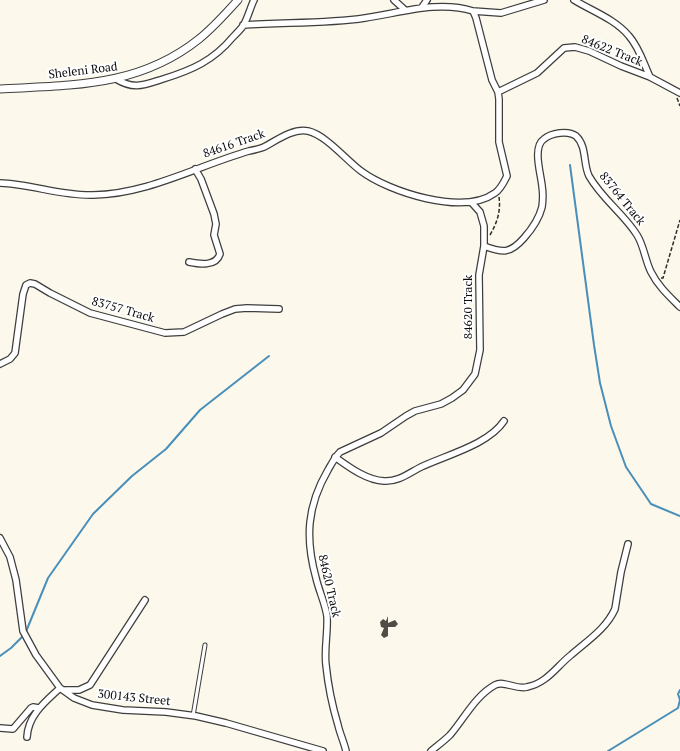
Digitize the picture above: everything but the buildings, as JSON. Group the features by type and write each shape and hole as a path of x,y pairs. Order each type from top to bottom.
{"street":[{"name":"Sheleni Road","path":"0,89 66,85 116,78 153,67 176,55 200,38 238,0"},
{"path":"116,78 124,84 135,86 189,71 214,56 225,46 243,25 254,0"},
{"path":"394,0 405,10"},
{"path":"422,7 427,0"},
{"path":"243,25 366,18 422,7 461,7 473,11 501,13 544,0"},
{"path":"574,0 608,19 625,32 636,46 650,78"},
{"path":"473,11 492,80 498,92 500,113 499,142 507,176 502,186"},
{"name":"84622 Track","path":"498,92 537,73 560,51 568,47 580,48 589,51 680,93"},
{"name":"84616 Track","path":"0,183 62,193 93,195 125,191 139,188 236,155 262,148 296,131 305,130 314,133 328,142 361,171 376,180 408,194 442,201 472,203 495,193 502,186"},
{"name":"83764 Track","path":"484,246 505,252 510,251 517,246 532,229 538,219 543,199 538,156 539,145 542,140 551,135 572,134 577,137 581,145 588,174 595,186 638,236 655,280 680,307"},
{"path":"189,262 208,264 219,258 220,254 214,235 216,224 214,214 202,179 195,169"},
{"path":"472,203 480,212 482,218 484,226 484,246"},
{"name":"84620 Track","path":"346,751 328,686 325,662 328,635 327,615 316,578 309,538 311,510 321,482 335,457 340,452 381,433 406,416 446,401 463,390 470,382 475,374 480,350 479,276 484,246"},
{"name":"83757 Track","path":"0,364 10,359 14,353 23,294 26,285 30,283 44,288 50,293 90,313 165,333 184,332 235,309 247,308 279,310"},
{"path":"335,457 369,478 387,482 403,477 420,467 480,441 490,435 502,425 504,421"},
{"name":"300143 Street","path":"0,538 10,557 16,580 23,631 36,655 62,689 74,698 92,705 123,710 166,712 226,723 323,751"},
{"path":"431,751 449,736 467,712 486,692 495,685 502,684 519,688 528,687 538,683 555,672 569,656 600,630 615,609 621,572 628,544"},
{"path":"26,737 30,722 39,708 62,689 79,690 90,685 145,600"},
{"path":"0,728 13,728 31,708 39,708"}],"lane":[{"path":"193,716 205,645"}],"path":[{"path":"484,246 494,228 500,207 499,195 502,186"},
{"path":"655,280 663,278 680,220"}],"waterway":[{"path":"570,165 594,345 600,383 611,426 626,467 651,504 680,516"},
{"path":"0,656 11,648 25,634 48,578 93,514 132,476 166,449 200,410 269,356"},
{"path":"608,751 678,708 680,700 678,694 680,690"}]}
